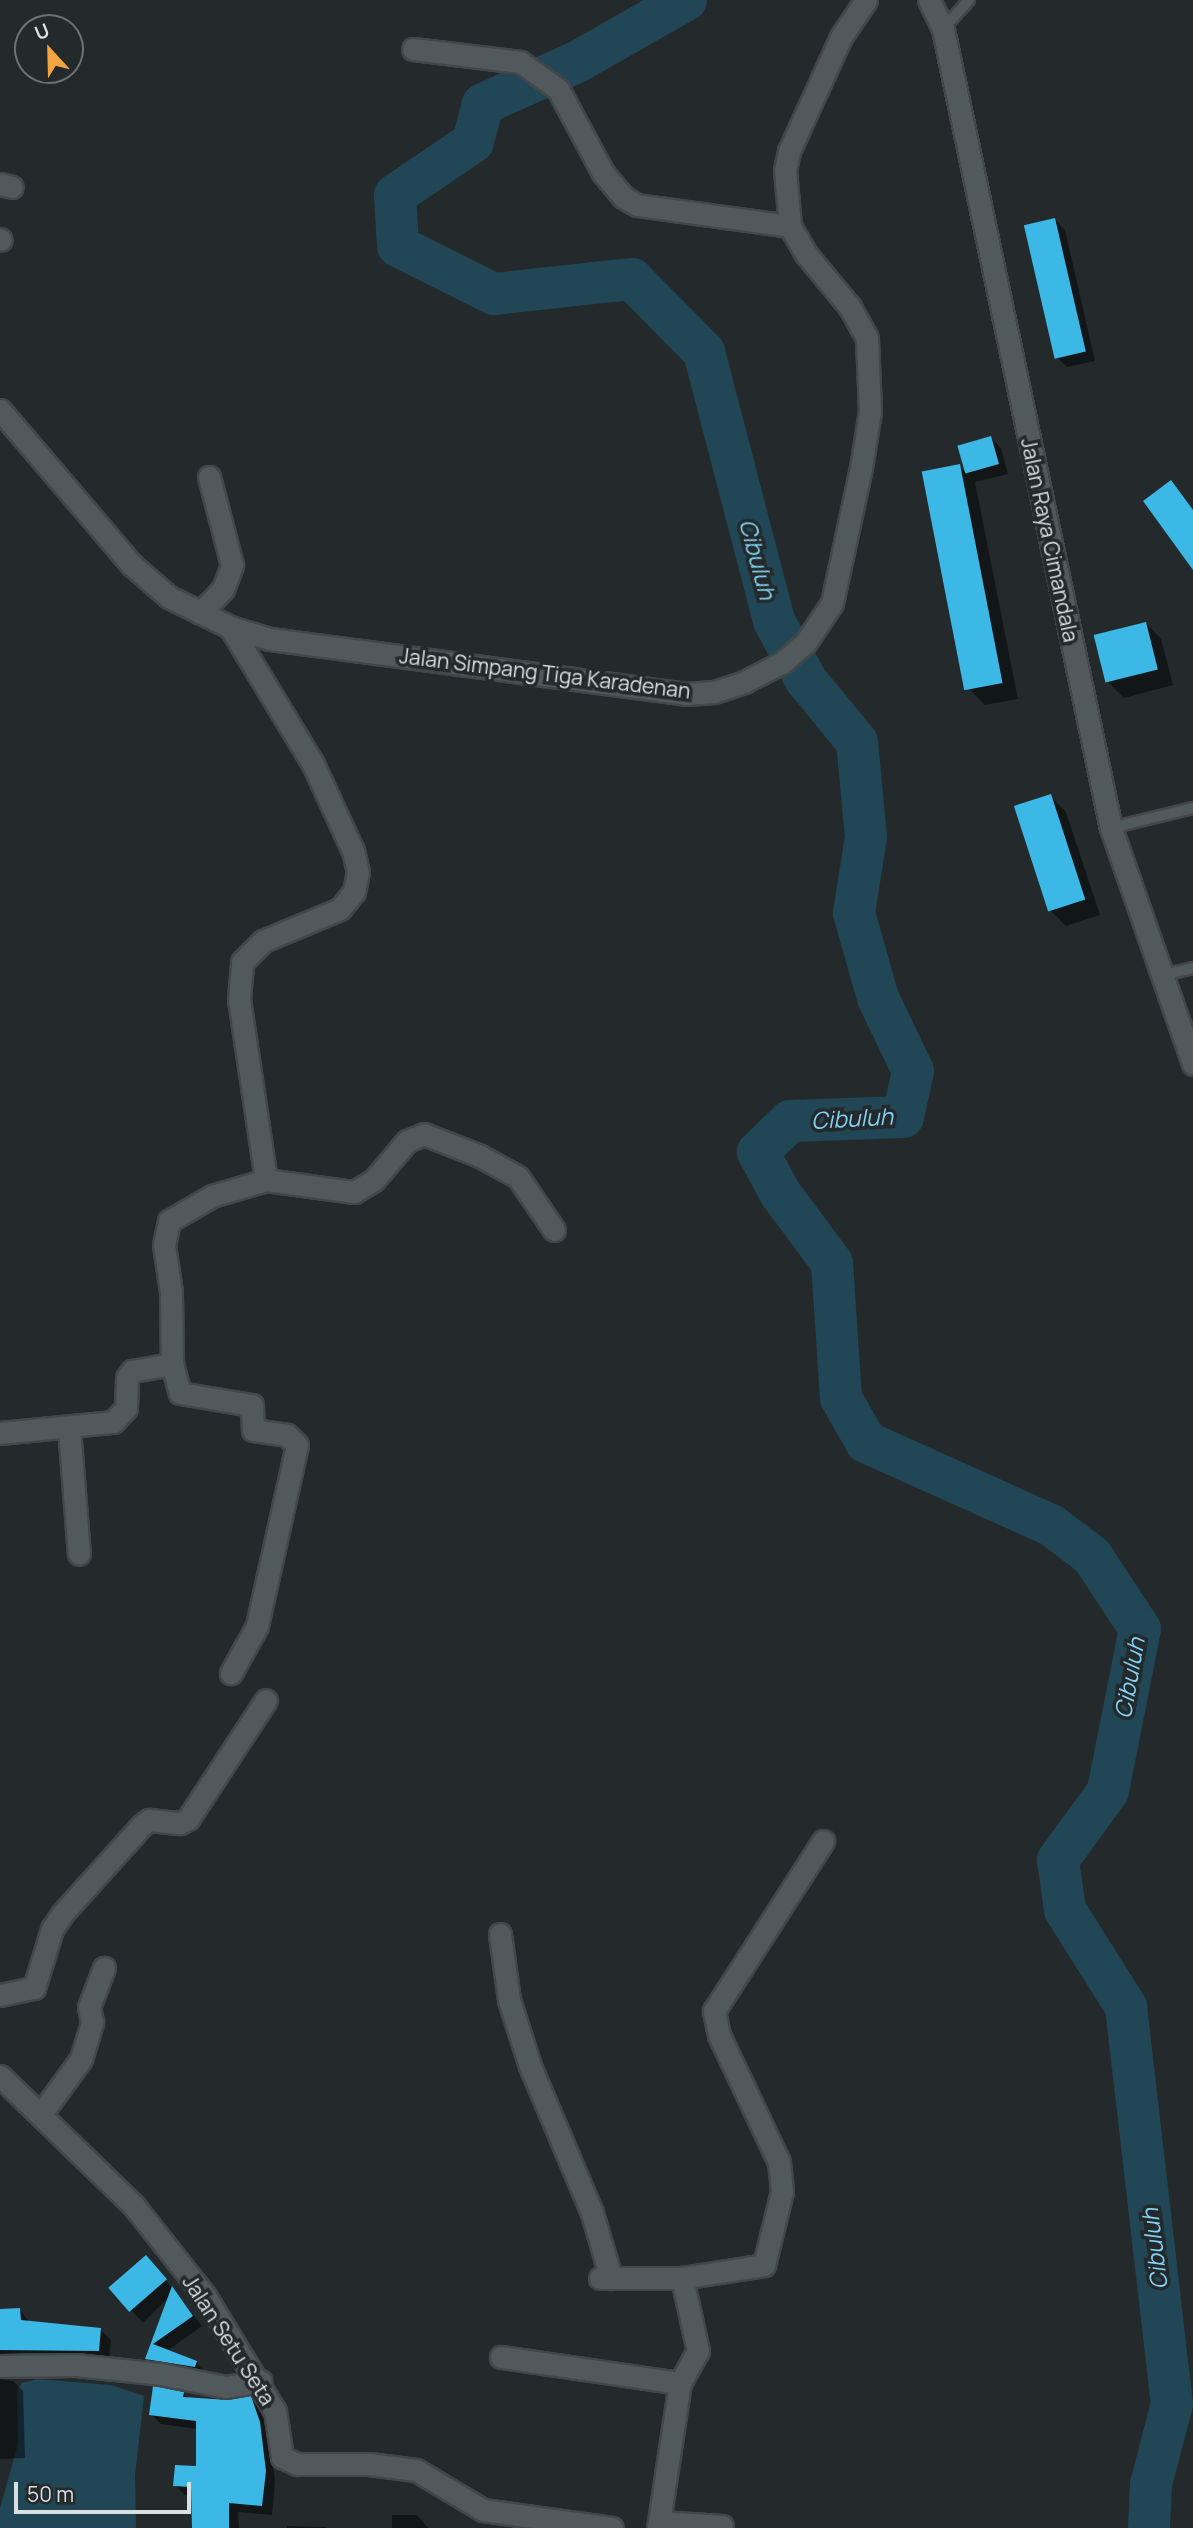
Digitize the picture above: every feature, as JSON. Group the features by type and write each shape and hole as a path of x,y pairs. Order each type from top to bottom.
{"street":[{"path":"413,49 520,62 558,89 598,164 623,197 637,205 790,226 785,170 789,151 841,37 866,0"},
{"name":"Jalan Raya Cimandala","path":"933,4 943,30 1111,828 1193,1064"},
{"name":"Jalan Simpang Tiga Karadenan","path":"0,410 132,565 169,597 230,627 270,639 686,694 714,692 783,662 806,642 832,603 844,565 870,411 871,359 861,323 790,226"},
{"path":"200,613 223,589 232,565 209,477"},
{"path":"230,627 313,764 353,851 358,872 354,892 340,909 263,941 242,962 237,977 266,1180"},
{"path":"231,1673 257,1626 298,1445 287,1435 252,1430 252,1405 180,1393 172,1364 171,1292 164,1245 169,1221 212,1196 266,1180 354,1192 374,1180 407,1141 424,1135 480,1156 518,1177 554,1230"},
{"path":"0,1433 113,1422 126,1408 127,1378 132,1371 172,1364"},
{"path":"69,1428 79,1554"},
{"path":"0,1995 34,1989 57,1922 142,1825 149,1820 180,1824 188,1819 266,1700"},
{"path":"500,1934 517,2026 592,2213 605,2278 682,2278 759,2266 768,2259 782,2191 779,2162 719,2035 714,2011 823,1841"},
{"path":"41,2114 81,2059 92,2022 89,2007 104,1968"},
{"name":"Jalan Setu Seta","path":"0,2076 134,2206 205,2296 260,2381 275,2411 282,2457 297,2464 369,2464 416,2470 483,2519 612,2528"},
{"path":"682,2278 699,2340 694,2361 680,2383 659,2525 722,2526"},
{"path":"501,2357 680,2383"},
{"path":"0,2366 43,2366 186,2379 226,2387 260,2381"}],"lane":[{"path":"943,30 969,0"},
{"path":"1111,828 1193,808"},
{"path":"1163,975 1193,968"}],"water":[{"path":"37,2379 111,2385 144,2396 135,2476 136,2528 0,2528 0,2508 18,2444 17,2390 22,2383"}],"building":[{"path":"1055,218 1086,351 1055,359 1024,225"},
{"path":"991,436 999,464 965,474 957,446"},
{"path":"960,464 1003,683 964,690 922,471"},
{"path":"1171,480 1193,510 1193,570 1143,501"},
{"path":"1146,622 1158,670 1105,683 1094,635"},
{"path":"1051,794 1085,900 1048,912 1014,806"},
{"path":"146,2255 167,2279 129,2312 108,2288"},
{"path":"172,2286 193,2316 153,2344 197,2361 195,2367 145,2359"},
{"path":"20,2308 21,2320 101,2328 99,2351 0,2350 0,2309"},
{"path":"153,2386 184,2392 183,2397 228,2400 251,2396 260,2422 266,2471 262,2506 229,2503 229,2528 192,2528 191,2487 173,2486 175,2465 196,2466 196,2421 149,2415"}],"waterway":[{"name":"Cibuluh","path":"686,0 577,62 483,104 473,142 395,195 398,246 494,294 632,279 704,352 774,621 806,680 857,742 866,837 854,913 878,998 913,1071 903,1117 790,1121 758,1152 780,1193 832,1263 841,1398 866,1442 1051,1525 1092,1556 1140,1629 1108,1791 1058,1860 1065,1910 1126,2007 1172,2404 1151,2484 1149,2528"}]}
